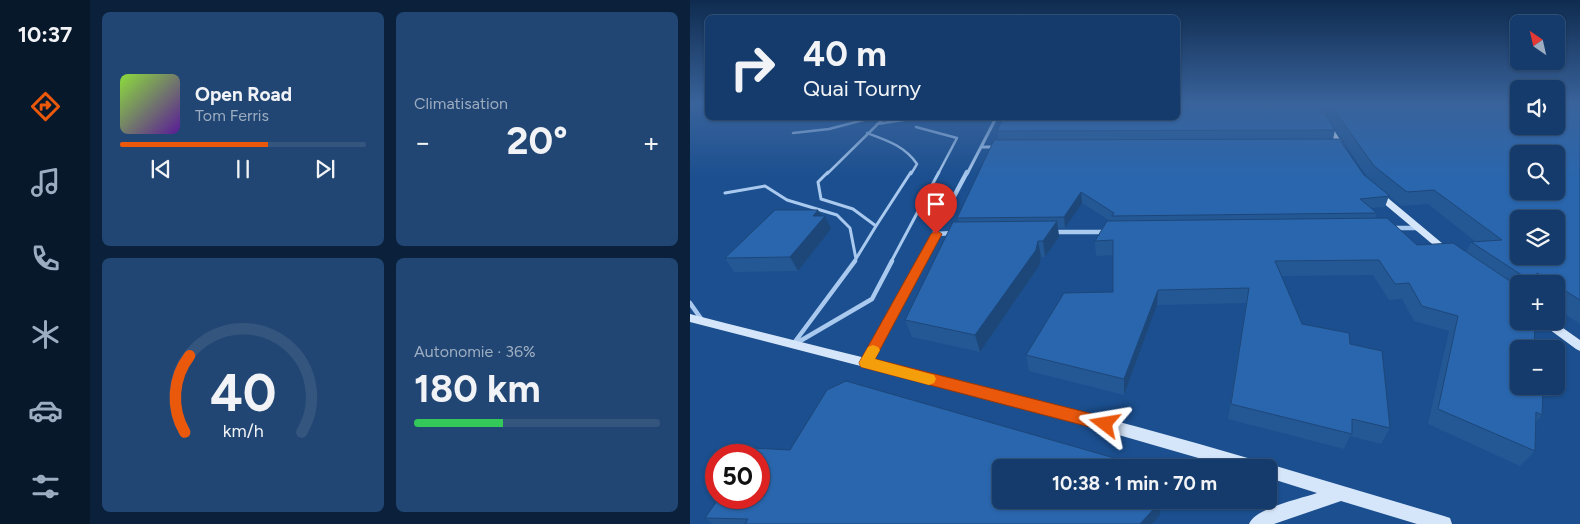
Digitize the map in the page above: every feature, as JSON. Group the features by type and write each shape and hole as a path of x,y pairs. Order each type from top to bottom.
{"main road":[{"path":"1327,128 1336,146 1350,161"},
{"path":"1372,189 1451,256"},
{"path":"690,318 792,346 866,363 1182,444 1230,459"},
{"path":"1557,330 1580,346"},
{"path":"1277,474 1444,524"},
{"path":"1258,524 1267,518 1341,494"}],"street":[{"path":"866,363 991,128"},
{"path":"981,147 1002,147"},
{"path":"1388,228 1417,228"},
{"path":"1043,232 1112,232"},
{"path":"936,234 955,234"}],"lane":[{"path":"872,128 818,182 822,199 852,209 876,226"},
{"path":"792,346 872,298 957,138 921,128"},
{"path":"793,134 829,129"},
{"path":"792,346 856,259 916,164 912,154 867,133"},
{"path":"725,193 765,186 787,200 836,215 850,228 856,259"},
{"path":"690,303 703,321"}],"building":[{"path":"998,128 1334,128 1335,130 997,131"},
{"path":"1347,128 1510,128 1510,135 1565,135 1565,128 1580,128 1580,300 1565,291 1565,275 1540,275 1537,273 1537,275 1522,275 1471,242 1502,240 1434,190 1407,192 1374,166"},
{"path":"1339,139 1364,175 1390,196 1360,199 1377,213 1112,216 1114,213 1081,192 1064,217 957,218 994,140"},
{"path":"775,210 818,210 813,216 825,216 790,257 725,258"},
{"path":"1387,218 1417,245 1453,243 1510,281 1510,330 1535,330 1534,340 1510,340 1510,395 1543,395 1542,415 1536,412 1535,451 1438,409 1458,316 1422,306 1409,283 1395,284 1379,260 1275,261 1302,324 1349,333 1350,344 1382,351 1390,428 1352,419 1352,434 1231,404 1249,288 1158,290 1124,379 1026,355 1064,293 1113,292 1113,240 1095,241 1107,221"},
{"path":"1057,221 1043,241 1038,241 1036,250 975,335 905,320 953,222"},
{"path":"846,381 1118,459 992,459 992,509 1154,509 1140,524 745,524 748,519 705,518 711,509 770,509 770,449 790,450 827,390"}],"slow traffic":[{"path":"873,350 866,363 929,379"}],"route":[{"path":"936,234 866,363 1105,424"}]}
